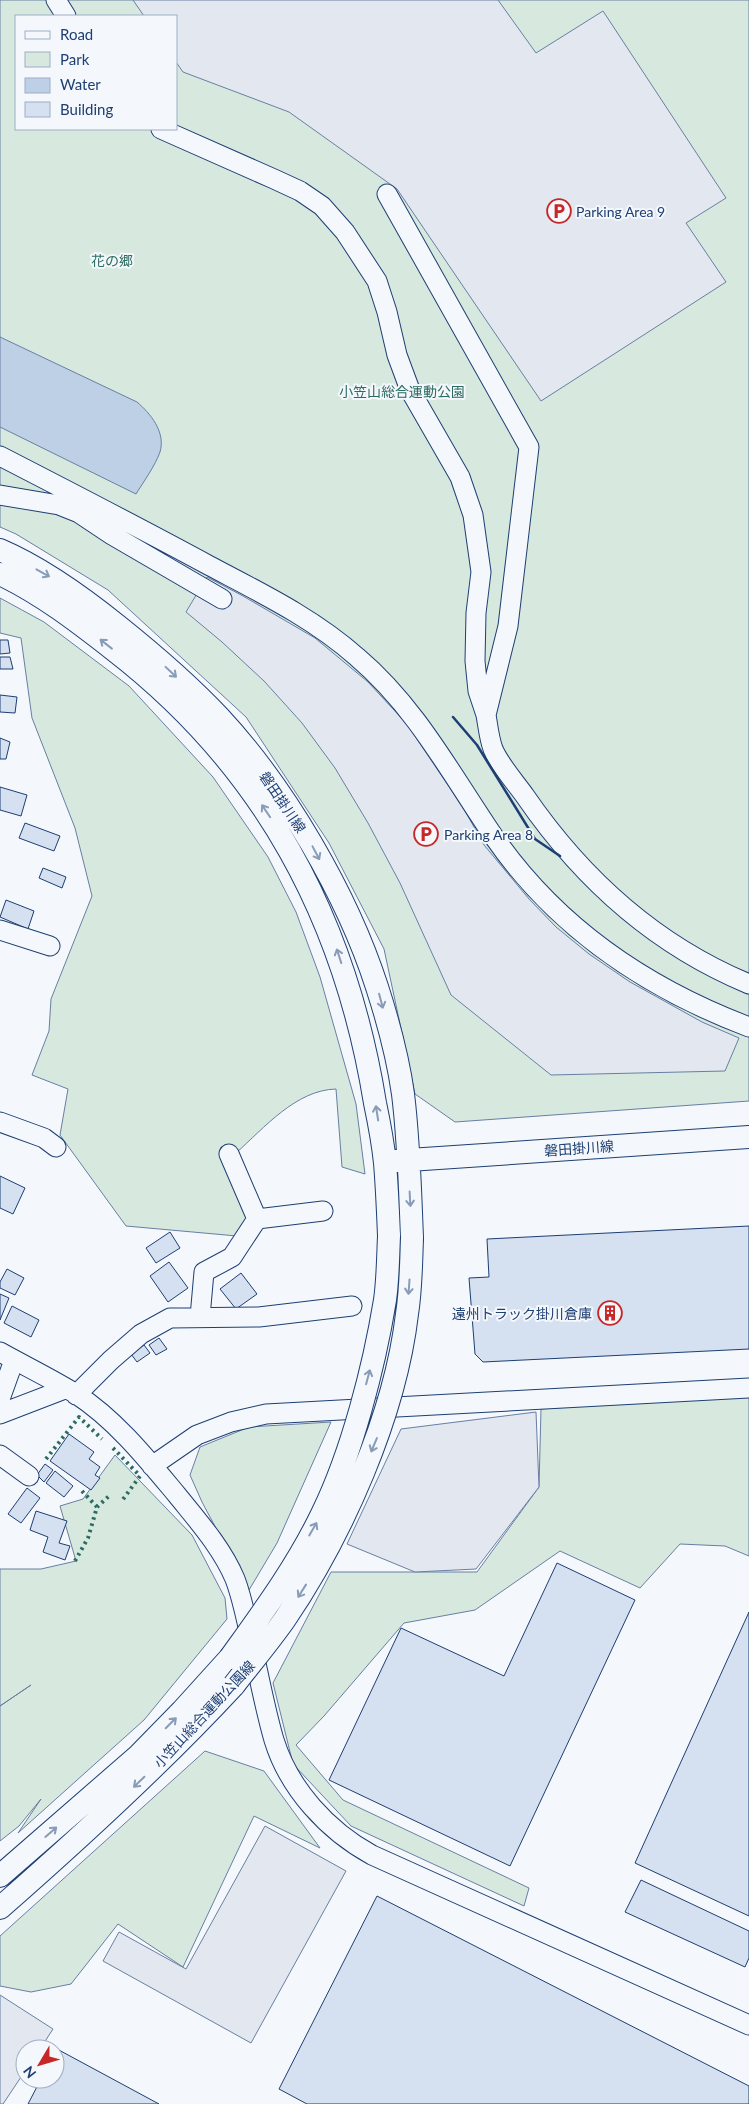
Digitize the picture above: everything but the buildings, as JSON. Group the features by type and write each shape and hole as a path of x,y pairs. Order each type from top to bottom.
{"main road":[{"name":"磐田掛川線","path":"0,550 53,579 96,609 146,648 219,717 282,798 312,846 334,888 359,938 377,987 392,1039 403,1093 409,1159"},
{"name":"磐田掛川線","path":"0,574 30,589 75,620 131,663 167,694 237,770 267,812 297,865 336,948 354,1004 368,1059 385,1161 749,1138"},
{"name":"小笠山総合運動公園線","path":"0,1908 137,1785 188,1734 234,1685 285,1619 312,1576 340,1523 377,1439 396,1370 408,1315 412,1238 409,1159"},
{"name":"小笠山総合運動公園線","path":"7,1870 139,1755 230,1658 275,1595 322,1515 340,1470 373,1358 385,1298 389,1236 385,1161"}],"street":[{"path":"56,0 65,15"},
{"path":"163,130 300,191 322,206 345,232 377,281 387,312 397,355 410,390 460,477 473,515 481,572 476,613 475,660 478,691 494,749 513,779 558,841 602,890 635,918 677,948 749,984"},
{"path":"387,194 529,447 508,626 486,715"},
{"path":"0,456 272,597 329,634 358,658 399,698 436,748 494,837 525,878 574,928 656,984 697,1006 749,1027"},
{"path":"0,495 59,505 79,513 112,535 222,599"},
{"path":"0,930 50,946"},
{"path":"0,1122 44,1138 56,1147"},
{"path":"229,1154 257,1219"},
{"path":"200,1318 204,1272 232,1257 257,1219 323,1211"},
{"path":"0,1414 71,1392 141,1334 170,1318 259,1317 352,1306"},
{"path":"0,1399 7,1356 71,1392 114,1424 152,1466 218,1548 234,1578 243,1605 274,1741 284,1763 306,1799 352,1844 372,1855 749,2025"},
{"path":"152,1466 197,1435 231,1422 266,1414 749,1388"},
{"path":"0,1455 29,1476"}],"green space":[{"name":"小笠山総合運動公園","path":"0,0 749,0 749,1101 455,1122 415,1094 384,949 329,843 246,717 108,590 16,534 0,527"},
{"path":"0,598 44,622 129,686 213,777 268,857 296,912 320,977 356,1104 365,1174 342,1167 336,1089 321,1091 294,1103 269,1122 236,1153 269,1223 237,1236 126,1226 60,1135 68,1089 32,1075 49,1031 51,999 92,896 75,828 32,718 21,638 0,633"},
{"path":"749,1395 749,1556 725,1546 680,1544 640,1588 560,1551 475,1610 404,1623 324,1716 296,1745 343,1800 529,1888 524,1906 351,1826 293,1764 273,1683 331,1572 477,1572 539,1487 541,1409"},
{"path":"331,1422 277,1543 249,1590 202,1502 190,1475 200,1447 249,1427"},
{"path":"115,1455 192,1535 225,1598 227,1619 144,1720 18,1833 41,1799 19,1826 0,1841 0,1569 41,1569 76,1561 60,1506 83,1499"},
{"path":"205,1751 264,1771 320,1848 254,1816 183,1967 118,1924 71,1984 31,1992 0,1986 0,1936"}],"shaded area":[{"name":"Parking Area 9","path":"133,0 498,0 536,53 603,11 726,198 686,223 726,282 541,401 397,189 289,112 183,72 178,65 178,15 143,15"},
{"name":"Parking Area 8","path":"207,577 315,638 368,682 406,723 464,809 484,845 529,899 556,927 589,954 630,982 702,1022 739,1038 725,1071 551,1075 451,995 400,883 368,823 335,768 302,723 264,681 186,612"},
{"path":"536,1412 539,1487 476,1569 415,1572 347,1544 401,1429"},
{"path":"265,1826 346,1871 251,2043 103,1961 119,1932 186,1969"},
{"path":"0,1995 53,2029 46,2039 15,2039 15,2086 3,2104 0,2104"}],"water":[{"path":"0,337 137,402 152,417 161,437 160,452 136,494 0,427"}],"hedge":[{"path":"46,1459 79,1417 102,1439"},
{"path":"113,1448 140,1476 121,1502"},
{"path":"82,1491 97,1507"},
{"path":"75,1561 88,1538 97,1507 109,1496"}],"wall":[{"path":"453,717 477,745 535,839 560,856"}],"place":[{"name":"Parking Area 9","path":"559,211"},
{"name":"Parking Area 8","path":"426,834"},
{"name":"遠州トラック掛川倉庫","path":"610,1313"}],"park label":[{"name":"花の郷","path":"112,260"}]}
